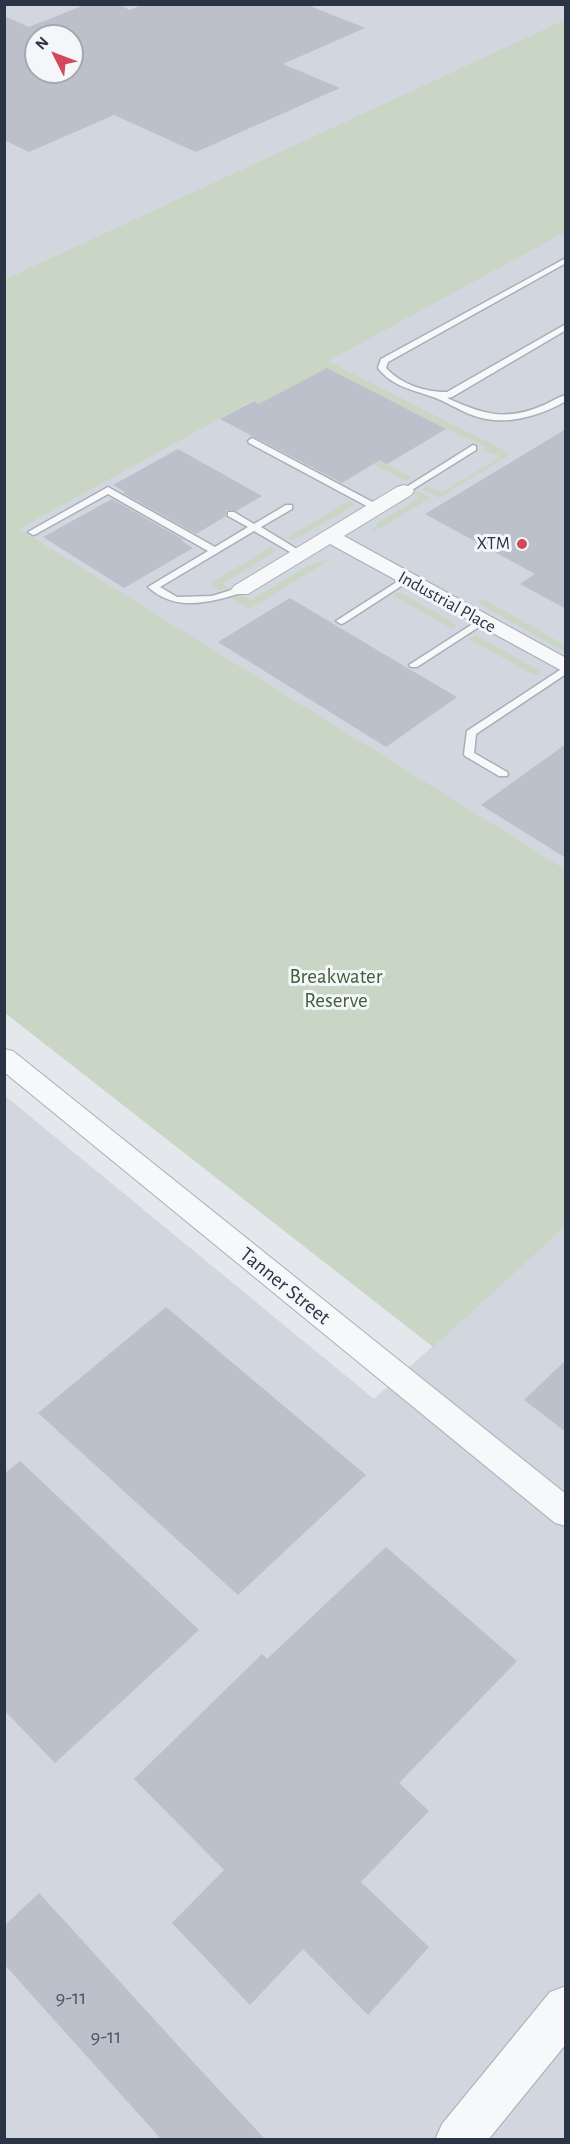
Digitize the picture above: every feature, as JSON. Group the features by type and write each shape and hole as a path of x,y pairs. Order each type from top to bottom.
{"street":[{"path":"241,590 404,491"},
{"name":"Industrial Place","path":"330,536 566,668"},
{"name":"Tanner Street","path":"4,1058 566,1513"},
{"path":"458,2139 566,2008"}],"lane":[{"path":"566,260 384,361 382,368 387,375 481,416 497,419 553,405 566,397"},
{"path":"436,396 449,395 566,326"},
{"path":"252,441 377,508"},
{"path":"404,491 473,448"},
{"path":"33,532 108,490 215,551"},
{"path":"241,590 213,599 175,600 153,587 289,507"},
{"path":"231,514 300,554"},
{"path":"341,621 406,579"},
{"path":"414,665 482,621"},
{"path":"503,774 469,754 471,733 566,668"}],"shaded area":[{"path":"5,5 565,5 565,869 18,530 5,537"},
{"path":"4,1095 374,1399 565,1227 565,2139 5,2139"}],"green space":[{"name":"Breakwater Reserve","path":"565,20 565,232 328,361 511,454 439,498 422,489 427,486 441,493 500,457 482,449 485,446 446,429 327,368 267,401 411,477 406,481 253,400 19,529 565,869 565,1227 433,1347 5,1013 4,280"},
{"path":"418,491 431,498 371,533 379,522 419,498 414,494"},
{"path":"349,501 354,504 353,506 294,540 287,538"},
{"path":"271,547 276,551 222,584 228,588 219,590 209,584"},
{"path":"325,560 326,562 250,609 230,597 240,594 251,600 308,566"},
{"path":"399,592 456,625 452,629 393,595"},
{"path":"483,599 565,645 565,652 479,604 478,602"},
{"path":"476,635 541,673 536,676 469,639"}],"building":[{"path":"87,4 117,4 130,10 143,4 305,4 365,28 283,64 340,88 196,152 114,115 29,152 4,140 4,16 24,25 24,84 84,84 84,24 37,24"},
{"path":"327,368 446,429 387,464 380,460 342,483 220,419 254,401 259,404"},
{"name":"XTM","path":"566,429 566,609 520,584 535,574 425,514"},
{"path":"178,449 262,496 236,511 226,510 226,516 196,534 123,493 125,492 113,485"},
{"path":"112,499 184,540 182,541 193,548 124,588 43,537"},
{"path":"290,598 457,697 386,747 218,642"},
{"path":"566,744 566,858 481,805"},
{"path":"166,1307 366,1475 238,1595 38,1413"},
{"path":"566,1360 566,1432 524,1400"},
{"path":"20,1461 199,1630 55,1763 4,1710 4,1474"},
{"path":"386,1547 517,1661 399,1783 429,1811 361,1882 429,1947 368,2015 303,1949 250,2005 172,1923 224,1870 134,1779 262,1654 267,1659"},
{"path":"39,1893 265,2139 161,2139 4,1964 4,1926"}],"place":[{"name":"XTM","path":"522,544"}]}
